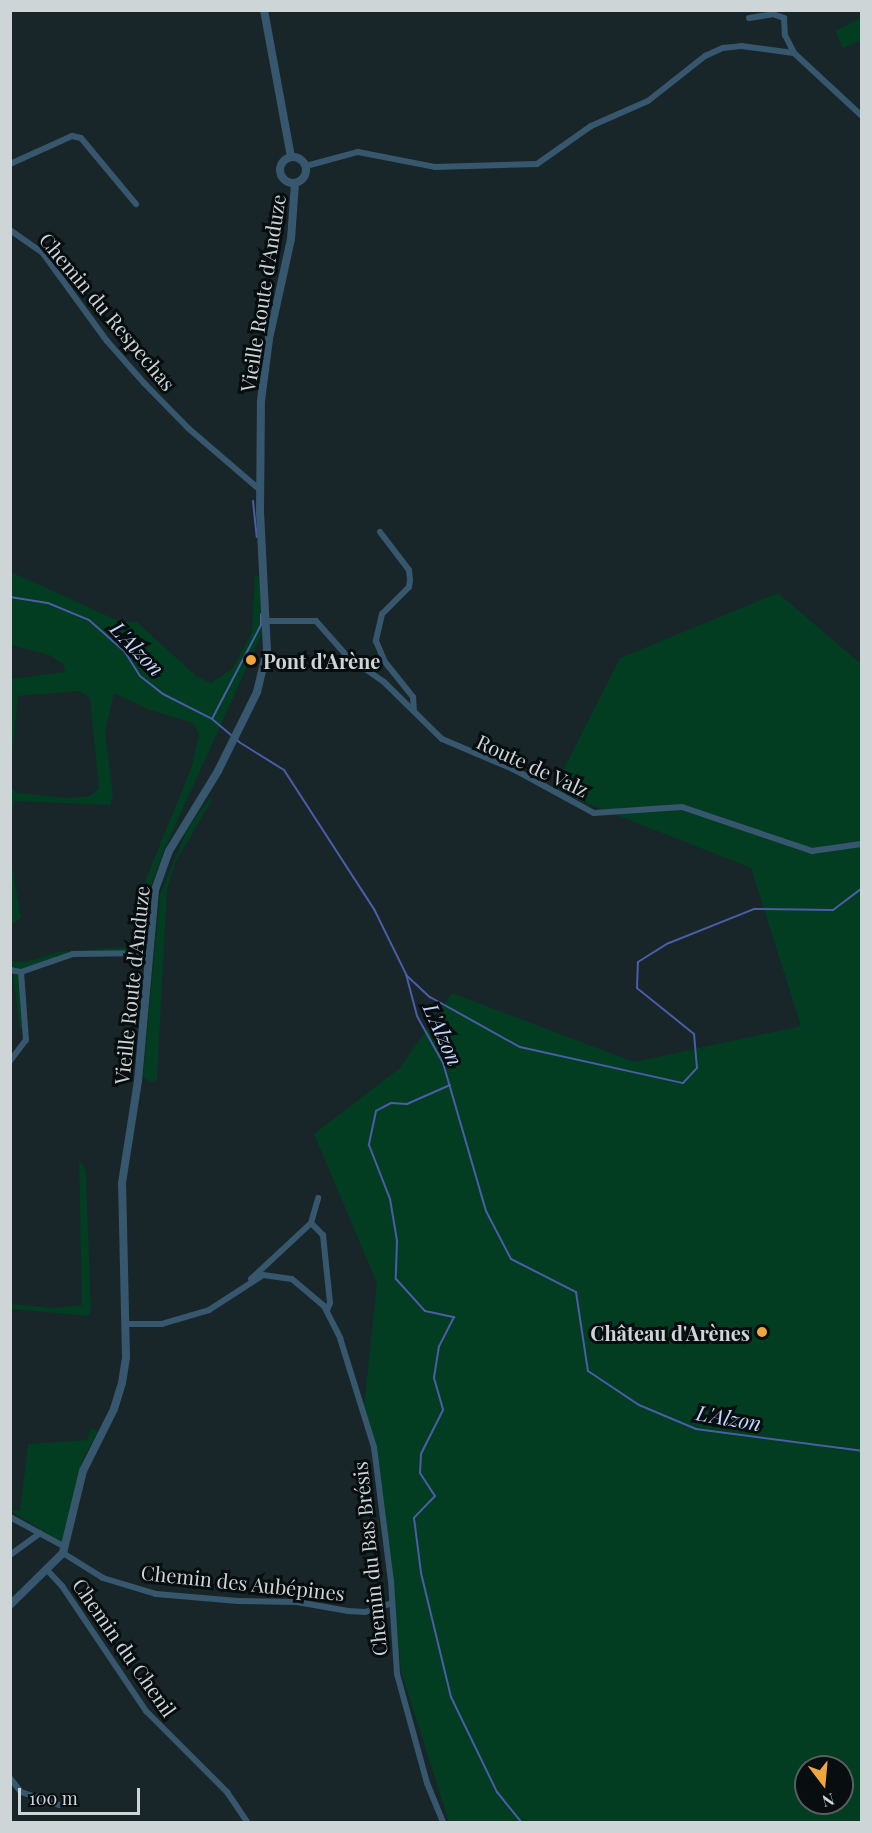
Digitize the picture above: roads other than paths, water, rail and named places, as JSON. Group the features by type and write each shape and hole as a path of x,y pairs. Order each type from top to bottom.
{"street":[{"path":"264,10 291,157"},
{"path":"749,18 773,14 784,18 785,35 794,53 861,116"},
{"path":"306,166 358,152 435,167 537,164 591,126 648,101 705,56 723,48 741,46 794,53"},
{"path":"10,164 72,136 81,138 136,204"},
{"path":"298,157 306,166 305,177 295,183 282,177 280,170 285,159 298,157"},
{"name":"Vieille Route d'Anduze","path":"10,1605 48,1571 64,1550 83,1471 114,1409 122,1383 125,1324 122,1183 138,1081 155,890 169,851 218,771 263,675 268,621 259,489 264,370 291,239 295,183"},
{"name":"Chemin du Respechas","path":"10,230 42,252 107,341 144,383 188,428 259,489"},
{"path":"380,532 409,570 410,580 409,586 394,597 382,614 376,641 385,662 412,698 414,710"},
{"name":"Route de Valz","path":"268,621 308,620 323,625 348,657 414,710 454,747 514,770 594,813 682,807 812,851 861,844"},
{"path":"10,970 21,972 73,954 148,953"},
{"path":"10,1061 26,1040 21,972"},
{"name":"Chemin du Bas Brésis","path":"125,1324 162,1324 209,1311 251,1280 310,1223 318,1198"},
{"path":"310,1223 323,1235 330,1303 327,1310"},
{"name":"Chemin du Bas Brésis","path":"251,1280 278,1274 292,1279 327,1310 340,1338 374,1447 391,1581 390,1604 401,1691 427,1783 443,1822"},
{"name":"Chemin des Aubépines","path":"10,1517 40,1533 103,1578 156,1593 238,1602 297,1602 365,1612 390,1604"},
{"path":"10,1555 40,1533"},
{"name":"Chemin du Chenil","path":"48,1571 62,1586 146,1711 227,1792 247,1822"},
{"path":"10,1778 21,1792 59,1805"}],"waterway":[{"path":"253,501 257,537"},
{"name":"L'Alzon","path":"10,597 48,603 89,620 125,652 140,676 163,694 212,719 239,742 284,770 374,909 406,974 417,1016 443,1063 486,1211 511,1259 576,1292 588,1371 639,1405 696,1429 862,1451"},
{"path":"212,719 261,625 261,614"},
{"path":"406,975 430,997 520,1047 683,1083 697,1068 694,1034 637,988 638,962 669,943 754,909 833,910 862,888"},
{"path":"450,1085 407,1104 391,1103 376,1111 369,1145 390,1199 397,1241 396,1279 425,1311 454,1317 439,1346 434,1378 443,1410 421,1454 420,1473 435,1496 414,1518 421,1573 451,1697 497,1792 521,1822"}],"place":[{"name":"Pont d'Arène","path":"251,660"},
{"name":"Château d'Arènes","path":"762,1332"}]}
